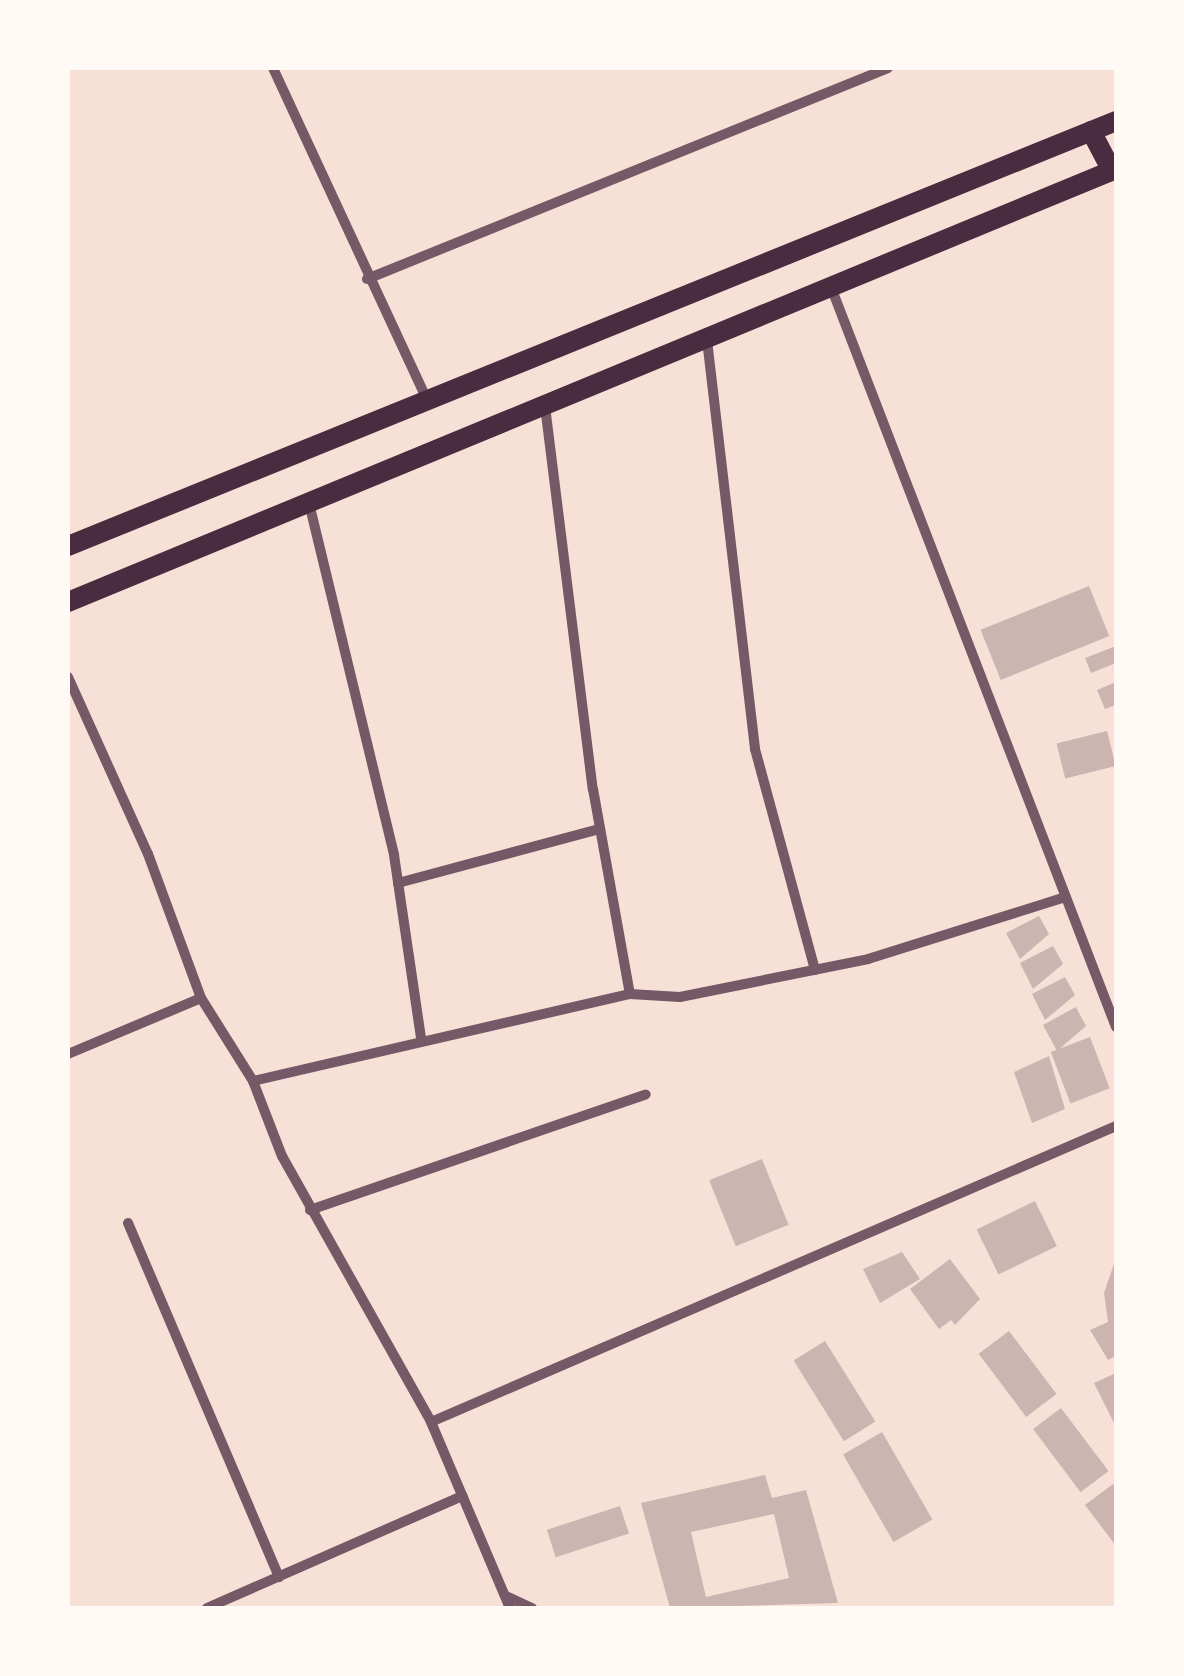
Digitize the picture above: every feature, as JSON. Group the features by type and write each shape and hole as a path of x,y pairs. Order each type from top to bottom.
{"main road":[{"path":"68,546 1116,121"},
{"path":"68,602 1114,170 1091,131"}],"street":[{"path":"273,68 426,398"},
{"path":"368,280 888,68"},
{"path":"831,288 1116,1028"},
{"path":"707,340 754,748 814,970"},
{"path":"545,406 600,829 630,994"},
{"path":"309,503 398,883 421,1038"},
{"path":"68,677 148,854 200,998 253,1082 310,1210 430,1422 510,1608"},
{"path":"398,883 600,829"},
{"path":"253,1082 421,1038 630,994 680,997 814,970 1066,896"},
{"path":"68,1054 200,998"},
{"path":"310,1210 646,1094"},
{"path":"430,1422 1116,1126"},
{"path":"128,1223 279,1577"},
{"path":"208,1608 462,1496"},
{"path":"505,1596 532,1608"}],"building":[{"path":"1089,586 1109,636 1001,680 981,630"},
{"path":"1116,646 1116,663 1091,673 1085,658"},
{"path":"1116,682 1116,705 1105,709 1097,690"},
{"path":"1107,731 1116,766 1065,779 1057,744"},
{"path":"1039,916 1049,934 1020,959 1006,933"},
{"path":"1053,946 1063,964 1033,989 1020,963"},
{"path":"1065,977 1075,995 1045,1020 1032,994"},
{"path":"1076,1007 1086,1026 1057,1051 1043,1025"},
{"path":"1090,1037 1110,1088 1070,1103 1051,1052"},
{"path":"1049,1056 1065,1109 1032,1123 1014,1072"},
{"path":"762,1159 789,1225 736,1246 709,1180"},
{"path":"1035,1201 1057,1246 998,1274 977,1229"},
{"path":"902,1252 920,1279 880,1303 863,1269"},
{"path":"1116,1258 1116,1356 1108,1360 1090,1330 1108,1322 1104,1293"},
{"path":"950,1259 980,1299 955,1325 951,1320 939,1329 910,1289"},
{"path":"1009,1331 1057,1394 1026,1417 979,1354"},
{"path":"825,1341 875,1422 844,1441 794,1361"},
{"path":"1116,1373 1116,1427 1094,1383"},
{"path":"1061,1408 1109,1471 1081,1492 1033,1429"},
{"path":"882,1432 932,1519 894,1542 843,1454"},
{"path":"765,1475 772,1498 806,1490 838,1603 670,1608 641,1503","holes":["774,1514 789,1578 706,1597 691,1532"]},
{"path":"1113,1484 1116,1488 1116,1546 1085,1505"},
{"path":"620,1506 629,1534 556,1557 547,1530"}]}
